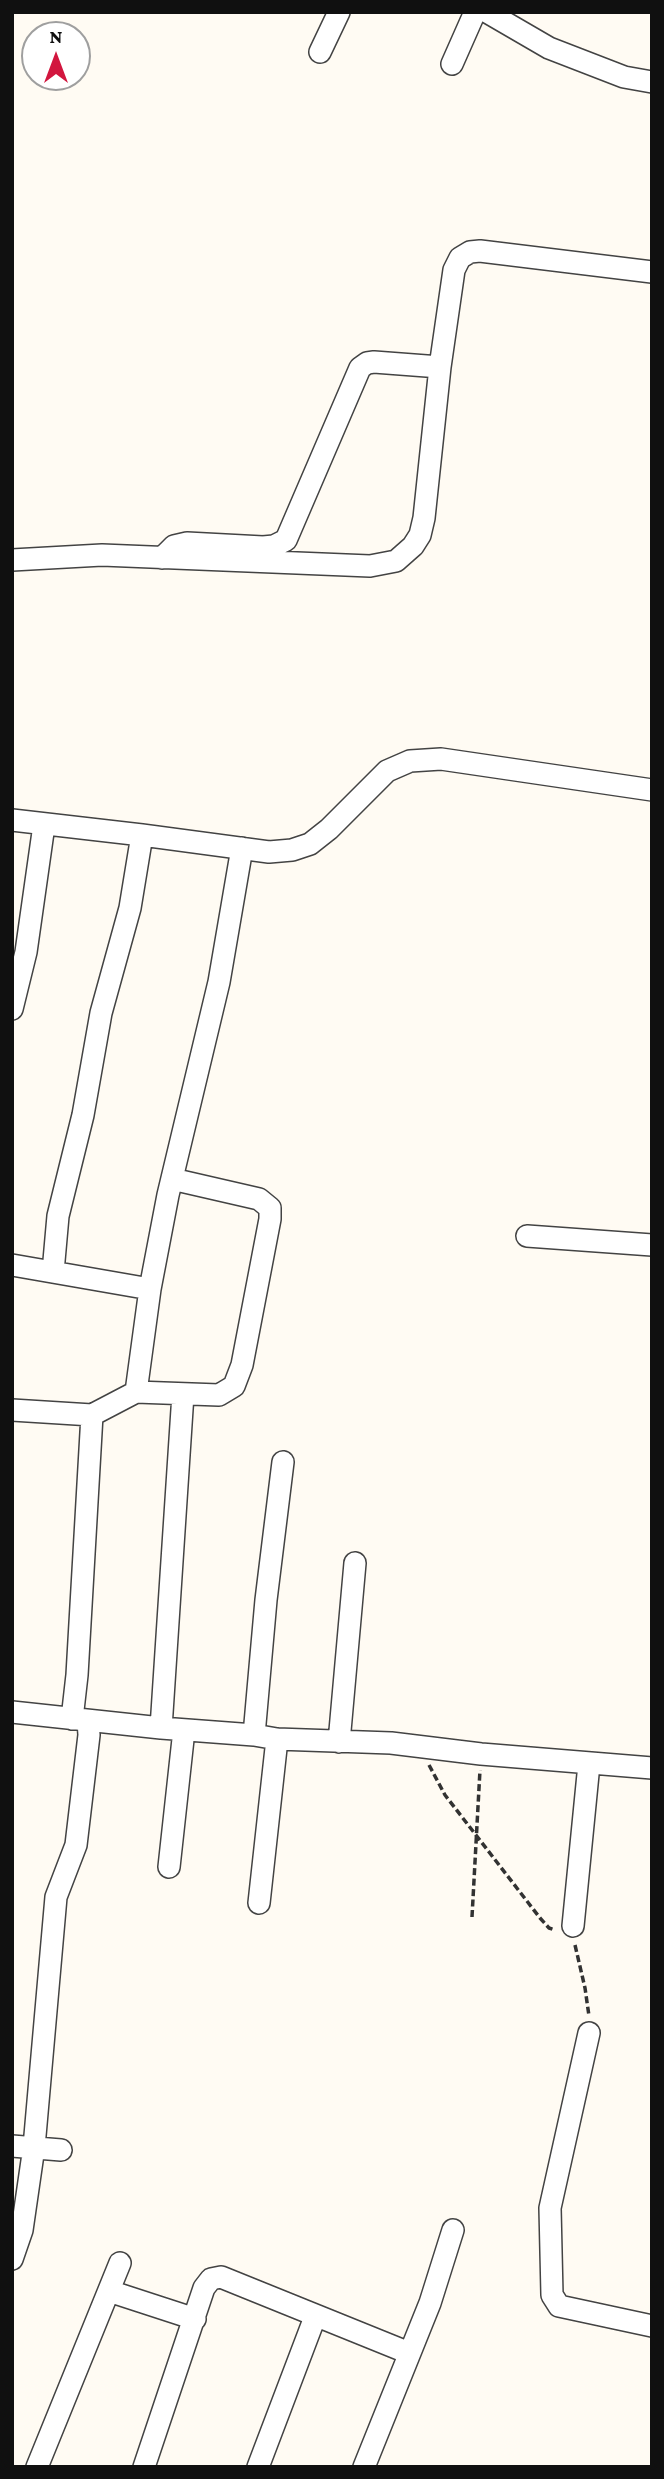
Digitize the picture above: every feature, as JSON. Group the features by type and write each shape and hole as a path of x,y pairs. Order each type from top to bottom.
{"street":[{"path":"320,52 339,12"},
{"path":"452,64 475,12"},
{"path":"487,12 549,48 624,77 652,82"},
{"path":"12,560 102,555 370,566 383,565 405,556 420,535 424,518 440,367 456,262 464,255 480,251 652,272"},
{"path":"162,558 174,546 187,543 263,547 274,546 286,540 360,368 374,362 440,367"},
{"path":"12,820 269,852 292,850 310,844 329,830 387,771 410,761 441,759 652,790"},
{"path":"12,1009 26,952 44,825"},
{"path":"53,1272 58,1216 83,1115 101,1013 131,908 142,835"},
{"path":"136,1392 150,1289 172,1179 219,982 242,848"},
{"path":"12,1410 92,1415 136,1392 219,1395 234,1386 242,1365 270,1208 260,1199 172,1179"},
{"path":"527,1236 652,1245"},
{"path":"12,1265 150,1289"},
{"path":"161,1728 183,1394"},
{"path":"12,2259 22,2230 34,2147 56,1897 76,1845 89,1735 80,1720 78,1675 92,1415"},
{"path":"254,1735 266,1600 283,1462"},
{"path":"339,1742 355,1563"},
{"path":"12,1713 254,1735 277,1740 391,1743 481,1754 652,1768"},
{"path":"169,1867 184,1730"},
{"path":"259,1902 277,1740"},
{"path":"574,1929 589,1764"},
{"path":"589,2032 550,2208 552,2295 559,2306 652,2326"},
{"path":"12,2146 61,2150"},
{"path":"364,2467 430,2303 453,2230"},
{"path":"37,2467 120,2263"},
{"path":"144,2467 204,2288 211,2279 221,2277 410,2353"},
{"path":"109,2291 195,2319"},
{"path":"258,2467 315,2317"}],"path":[{"path":"418,1746 444,1796 549,1928 574,1929 576,1954 585,1988 589,2032"},
{"path":"472,1917 481,1754"}]}
